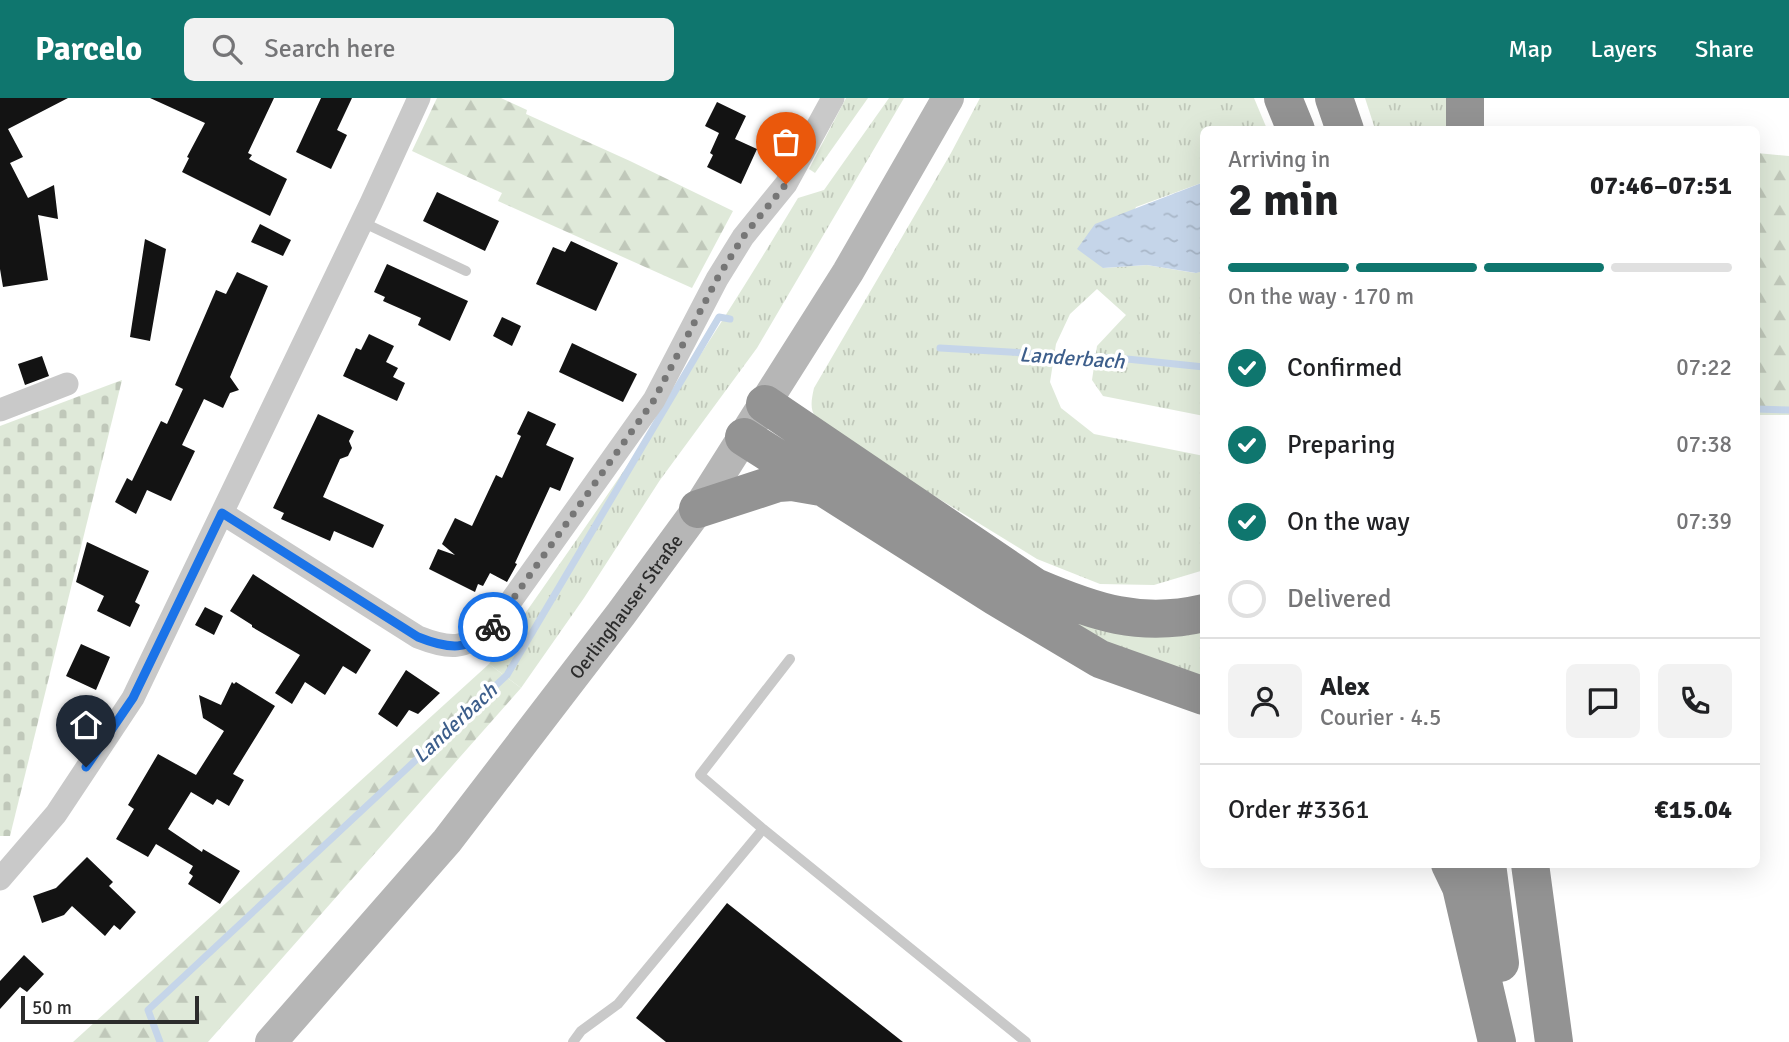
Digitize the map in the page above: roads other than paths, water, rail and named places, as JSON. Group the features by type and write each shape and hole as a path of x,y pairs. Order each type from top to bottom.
{"highway":[{"path":"1283,98 1294,126"},
{"path":"1334,98 1344,126"},
{"path":"1465,98 1465,126"},
{"path":"765,404 1035,587 1082,607 1130,618 1177,619 1200,614"},
{"path":"744,437 996,597 1100,659 1200,695"},
{"path":"698,509 778,483 792,482 824,488"},
{"path":"1452,868 1461,887 1497,1042"},
{"path":"1488,868 1509,1042"},
{"path":"1531,868 1554,1042"}],"main road":[{"name":"Oerlinghauser Straße","path":"282,1038 447,841 698,509 848,272 948,98"}],"street":[{"path":"0,879 56,814 133,698 419,98"},
{"path":"222,513 418,637 439,645 461,647 475,641 491,629 654,400 717,279 743,237 786,184 833,98"},
{"path":"0,410 68,384"}],"lane":[{"path":"362,222 466,271"},
{"path":"790,659 700,775 1026,1042"},
{"path":"573,1042 581,1031 618,1004 763,829"}],"water":[{"path":"1200,184 1200,272 1147,265 1103,268 1077,249 1095,224"}],"waterway":[{"name":"Landerbach","path":"160,1042 148,1010 507,675 719,317 730,319"},
{"name":"Landerbach","path":"940,348 1127,359 1200,367"},
{"name":"Landerbach","path":"1760,409 1789,410"}]}
